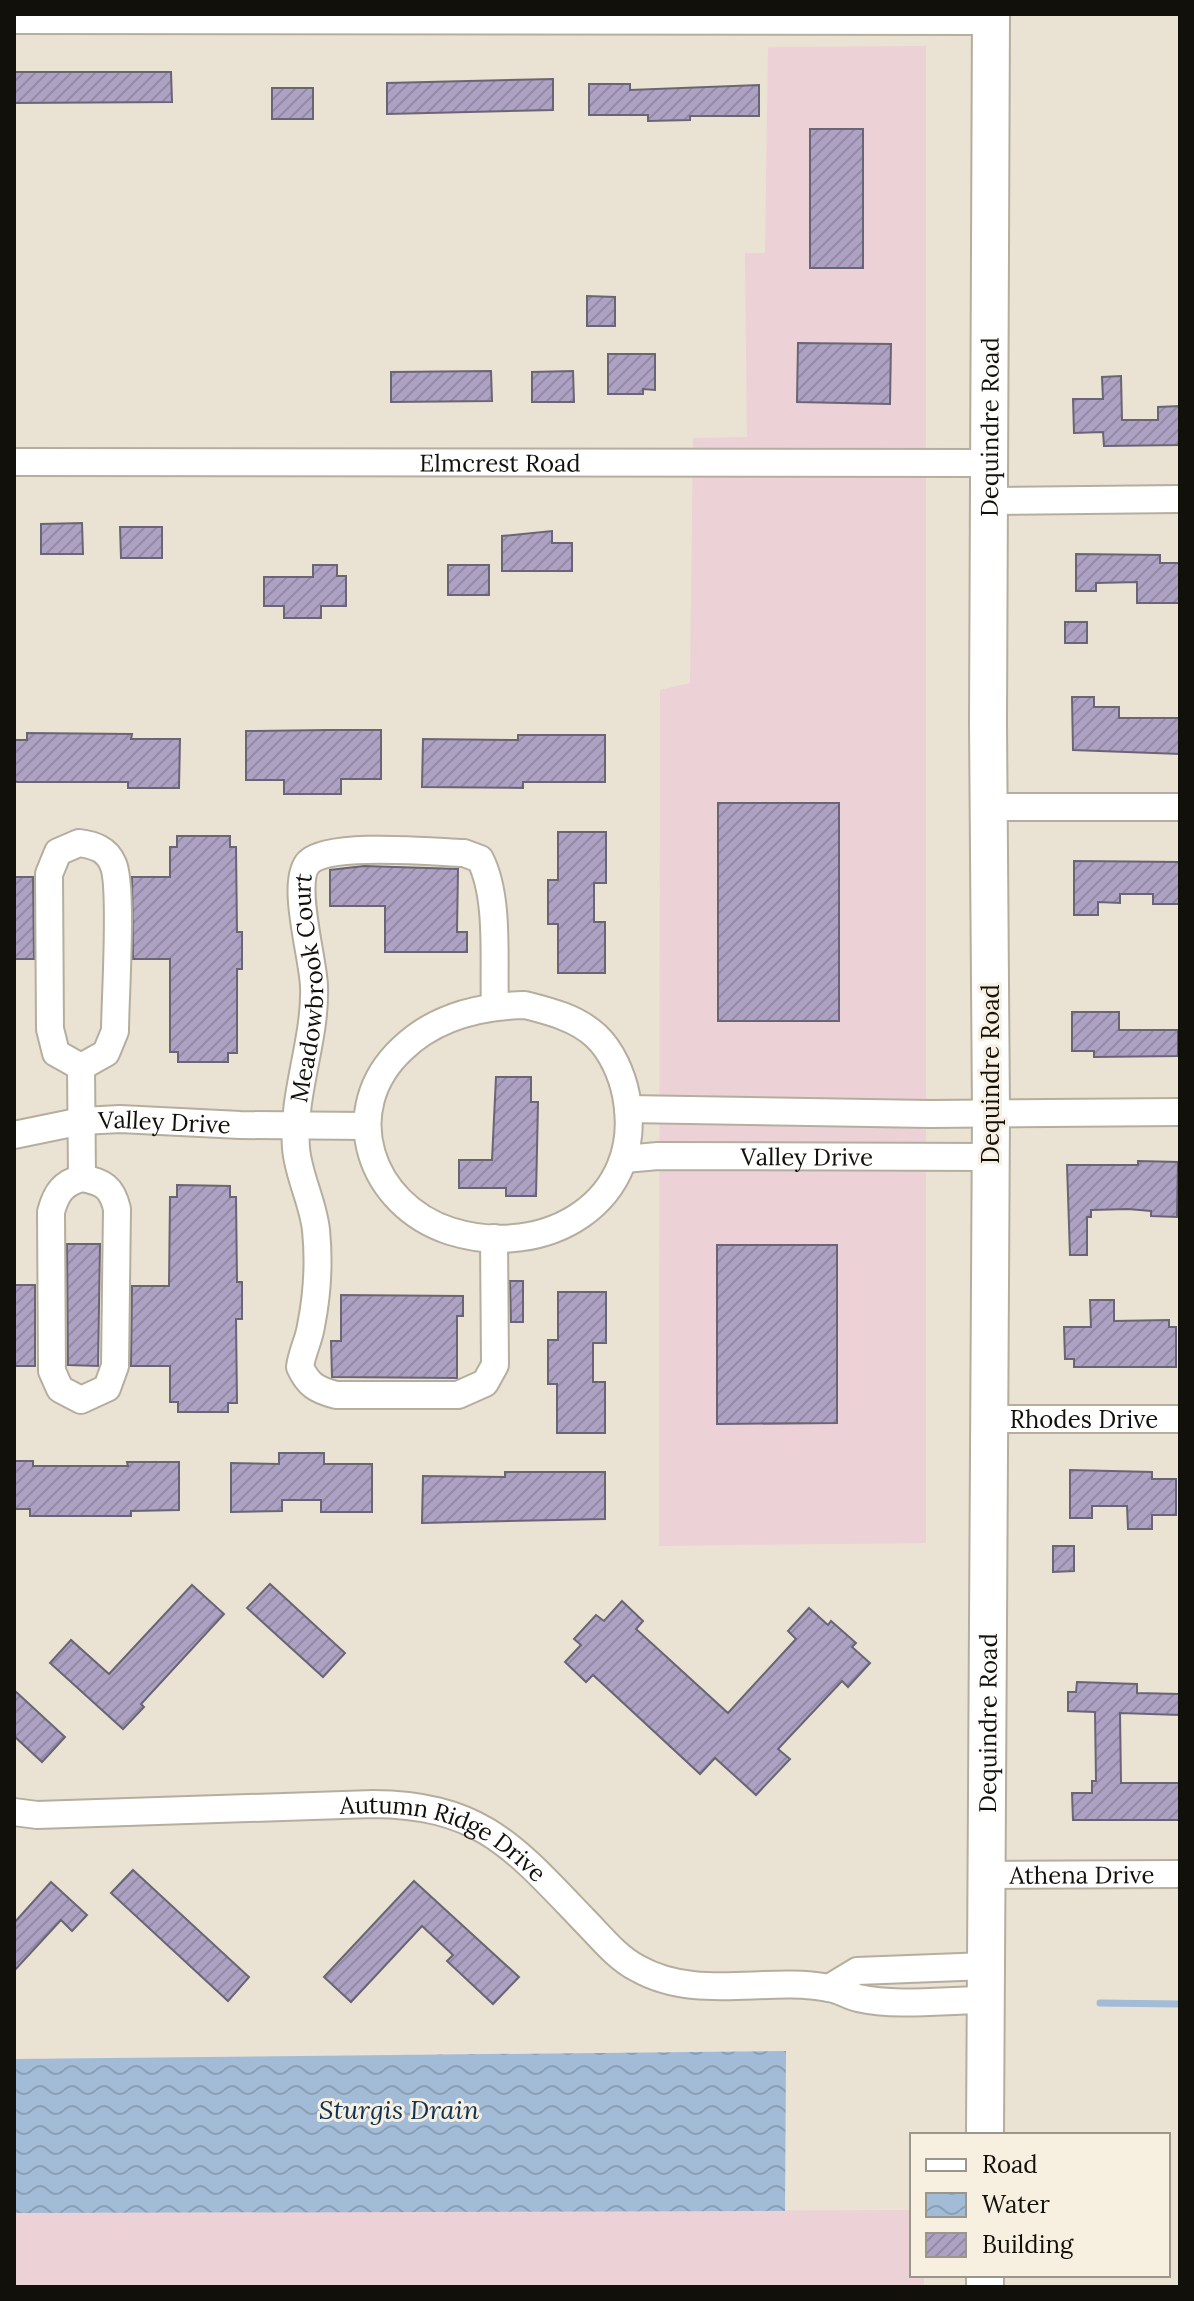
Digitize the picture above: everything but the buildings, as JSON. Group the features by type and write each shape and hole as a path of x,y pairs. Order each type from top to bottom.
{"main road":[{"name":"Dequindre Road","path":"985,2133 991,1113 988,463 991,17"}],"street":[{"path":"14,20 991,17"},
{"name":"Elmcrest Road","path":"14,462 988,463"},
{"path":"990,501 1180,499"},
{"path":"988,807 1180,807"},
{"path":"79,843 93,845 105,852 116,876 115,1031 106,1053 81,1067 56,1053 50,1015 49,874 58,852 79,843"},
{"name":"Meadowbrook Court","path":"297,1127 311,1039 314,988 301,879 306,866 316,856 346,852 464,853 480,859 489,877 492,899 495,1006"},
{"path":"525,1005 550,1011 597,1036 622,1079 629,1121 625,1159 604,1196 579,1219 530,1237 494,1238 451,1231 407,1207 378,1174 366,1126 377,1082 402,1048 446,1019 495,1006 525,1005"},
{"path":"81,1067 82,1178"},
{"name":"Valley Drive","path":"629,1121 1180,1112"},
{"name":"Valley Drive","path":"14,1135 82,1121 158,1118 297,1127 366,1126"},
{"path":"297,1127 296,1149 314,1212 317,1253 311,1328 300,1367 307,1382 319,1391 336,1395 458,1395 485,1383 495,1365 494,1238"},
{"name":"Valley Drive","path":"625,1159 658,1156 990,1157"},
{"path":"82,1178 105,1184 114,1195 117,1209 113,1379 94,1397 81,1400 60,1389 52,1371 51,1212 55,1197 67,1182 82,1178"},
{"name":"Rhodes Drive","path":"988,1419 1180,1419"},
{"name":"Autumn Ridge Drive","path":"14,1812 37,1815 200,1808 420,1806 487,1828 517,1852 622,1958 651,1975 693,1986 829,1988 857,1971 986,1983"},
{"name":"Athena Drive","path":"986,1875 1180,1874"}],"shaded area":[{"path":"926,46 926,1543 659,1546 660,690 690,683 693,438 747,437 745,253 765,253 768,47"},
{"path":"910,2210 910,2277 924,2277 924,2287 14,2287 14,2213"}],"water":[{"path":"786,2051 785,2211 14,2213 14,2059"}],"waterway":[{"name":"Sturgis Drain","path":"1100,2003 1180,2004"}]}
